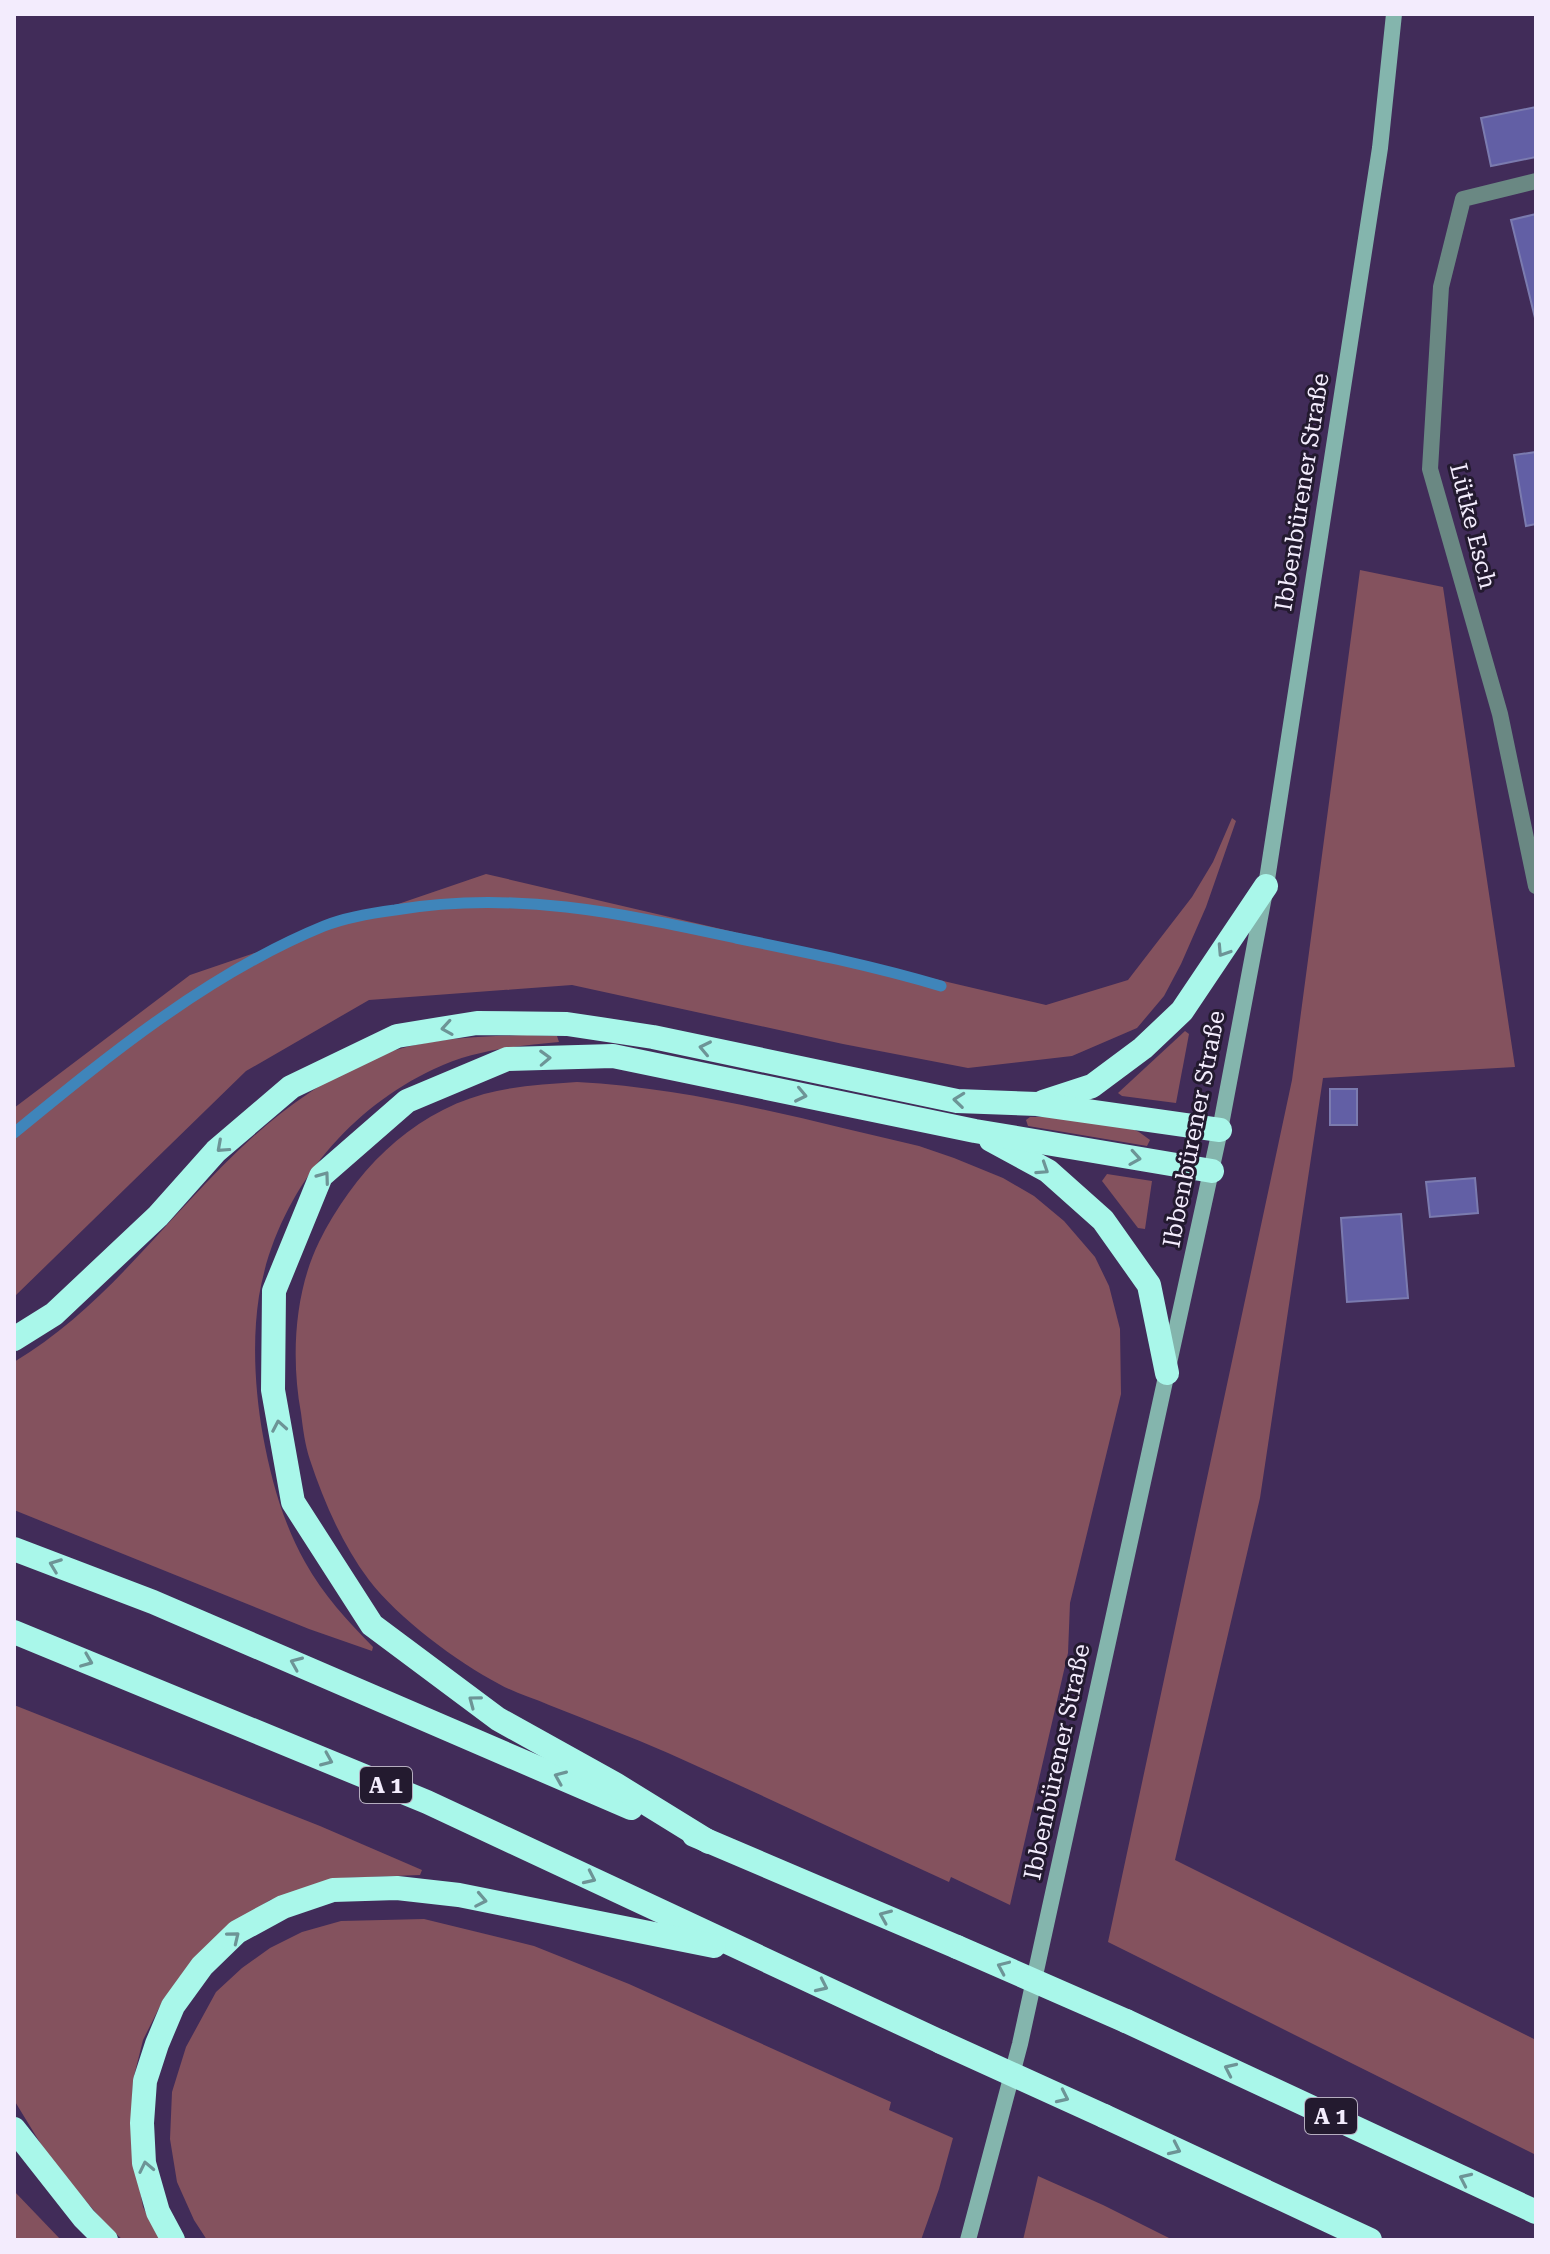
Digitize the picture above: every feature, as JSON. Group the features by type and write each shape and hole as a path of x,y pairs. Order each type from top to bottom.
{"highway":[{"path":"1037,1104 1092,1086 1163,1030 1182,1011 1266,886"},
{"path":"14,1339 54,1314 158,1216 216,1151 291,1087 397,1036 477,1023 567,1024 653,1037 957,1101 1037,1104 1220,1130"},
{"path":"709,1842 615,1784 498,1719 372,1625 293,1502 273,1390 274,1291 321,1176 407,1101 507,1059 613,1056 975,1131 1212,1171"},
{"path":"975,1131 1048,1171 1103,1220 1149,1285 1167,1373"},
{"name":"A 1","path":"14,1549 153,1602 957,1947 1126,2021 1536,2212"},
{"name":"A 1","path":"14,1632 427,1802 1370,2240"},
{"path":"173,2240 158,2212 144,2163 142,2123 145,2081 157,2044 173,2006 202,1966 237,1932 283,1907 333,1890 397,1888 459,1895 752,1954"},
{"path":"14,2129 84,2218 106,2240"}],"main road":[{"name":"Ibbenbürener Straße","path":"968,2240 1020,2044 1220,1130 1266,886 1380,148 1394,14"}],"lane":[{"name":"Lütke Esch","path":"1536,181 1463,199 1441,287 1430,469 1500,714 1536,886"}],"shaded area":[{"path":"1360,570 1443,587 1515,1067 1323,1078 1260,1498 1175,1860 1536,2040 1536,2155 1108,1942 1292,1080"},
{"path":"1232,818 1236,821 1206,907 1164,996 1137,1028 1072,1056 968,1068 572,985 369,1000 246,1071 14,1297 14,1108 190,975 486,874 1046,1005 1128,980 1192,897 1213,862"},
{"path":"1185,1031 1189,1034 1176,1103 1118,1093"},
{"path":"527,1035 557,1036 559,1042 464,1057 401,1087 371,1108 319,1161 281,1225 268,1260 259,1296 255,1366 260,1419 274,1484 290,1532 312,1574 336,1607 373,1647 372,1651 309,1629 14,1510 14,1362 55,1334 93,1301 232,1157 269,1123 309,1093 367,1060 426,1043"},
{"path":"577,1082 706,1098 919,1146 1003,1178 1034,1196 1064,1221 1095,1257 1109,1286 1120,1329 1121,1394 1070,1603 1068,1653 1010,1905 951,1877 949,1882 668,1753 499,1684 465,1664 412,1624 369,1580 342,1537 308,1454 296,1371 300,1304 319,1242 348,1193 366,1171 407,1132 431,1116 495,1091"},
{"path":"1030,1117 1128,1127 1150,1140 1147,1146 1028,1126 1026,1120"},
{"path":"1107,1174 1152,1181 1145,1229 1138,1228 1102,1181"},
{"path":"14,1705 320,1826 422,1870 420,1875 342,1878 270,1900 231,1925 164,1998 143,2040 133,2080 131,2142 143,2207 160,2240 123,2240 108,2227 50,2159 14,2100"},
{"path":"424,1919 534,1946 629,1984 891,2102 889,2110 953,2138 921,2240 207,2240 177,2182 170,2139 172,2092 186,2047 216,1992 270,1948 302,1932 341,1921"},
{"path":"1038,2176 1103,2205 1173,2240 1023,2240"},
{"path":"14,2191 61,2240 14,2240"}],"building":[{"path":"1536,107 1536,157 1491,166 1481,118"},
{"path":"1536,214 1536,322 1511,220"},
{"path":"1536,452 1536,524 1526,526 1514,455"},
{"path":"1330,1089 1357,1089 1357,1125 1330,1125"},
{"path":"1475,1178 1478,1213 1430,1217 1426,1182"},
{"path":"1401,1214 1408,1298 1347,1302 1341,1218"}],"waterway":[{"path":"14,1133 86,1074 162,1018 240,967 324,926 377,912 482,902 567,907 651,920 865,966 941,986"}]}
